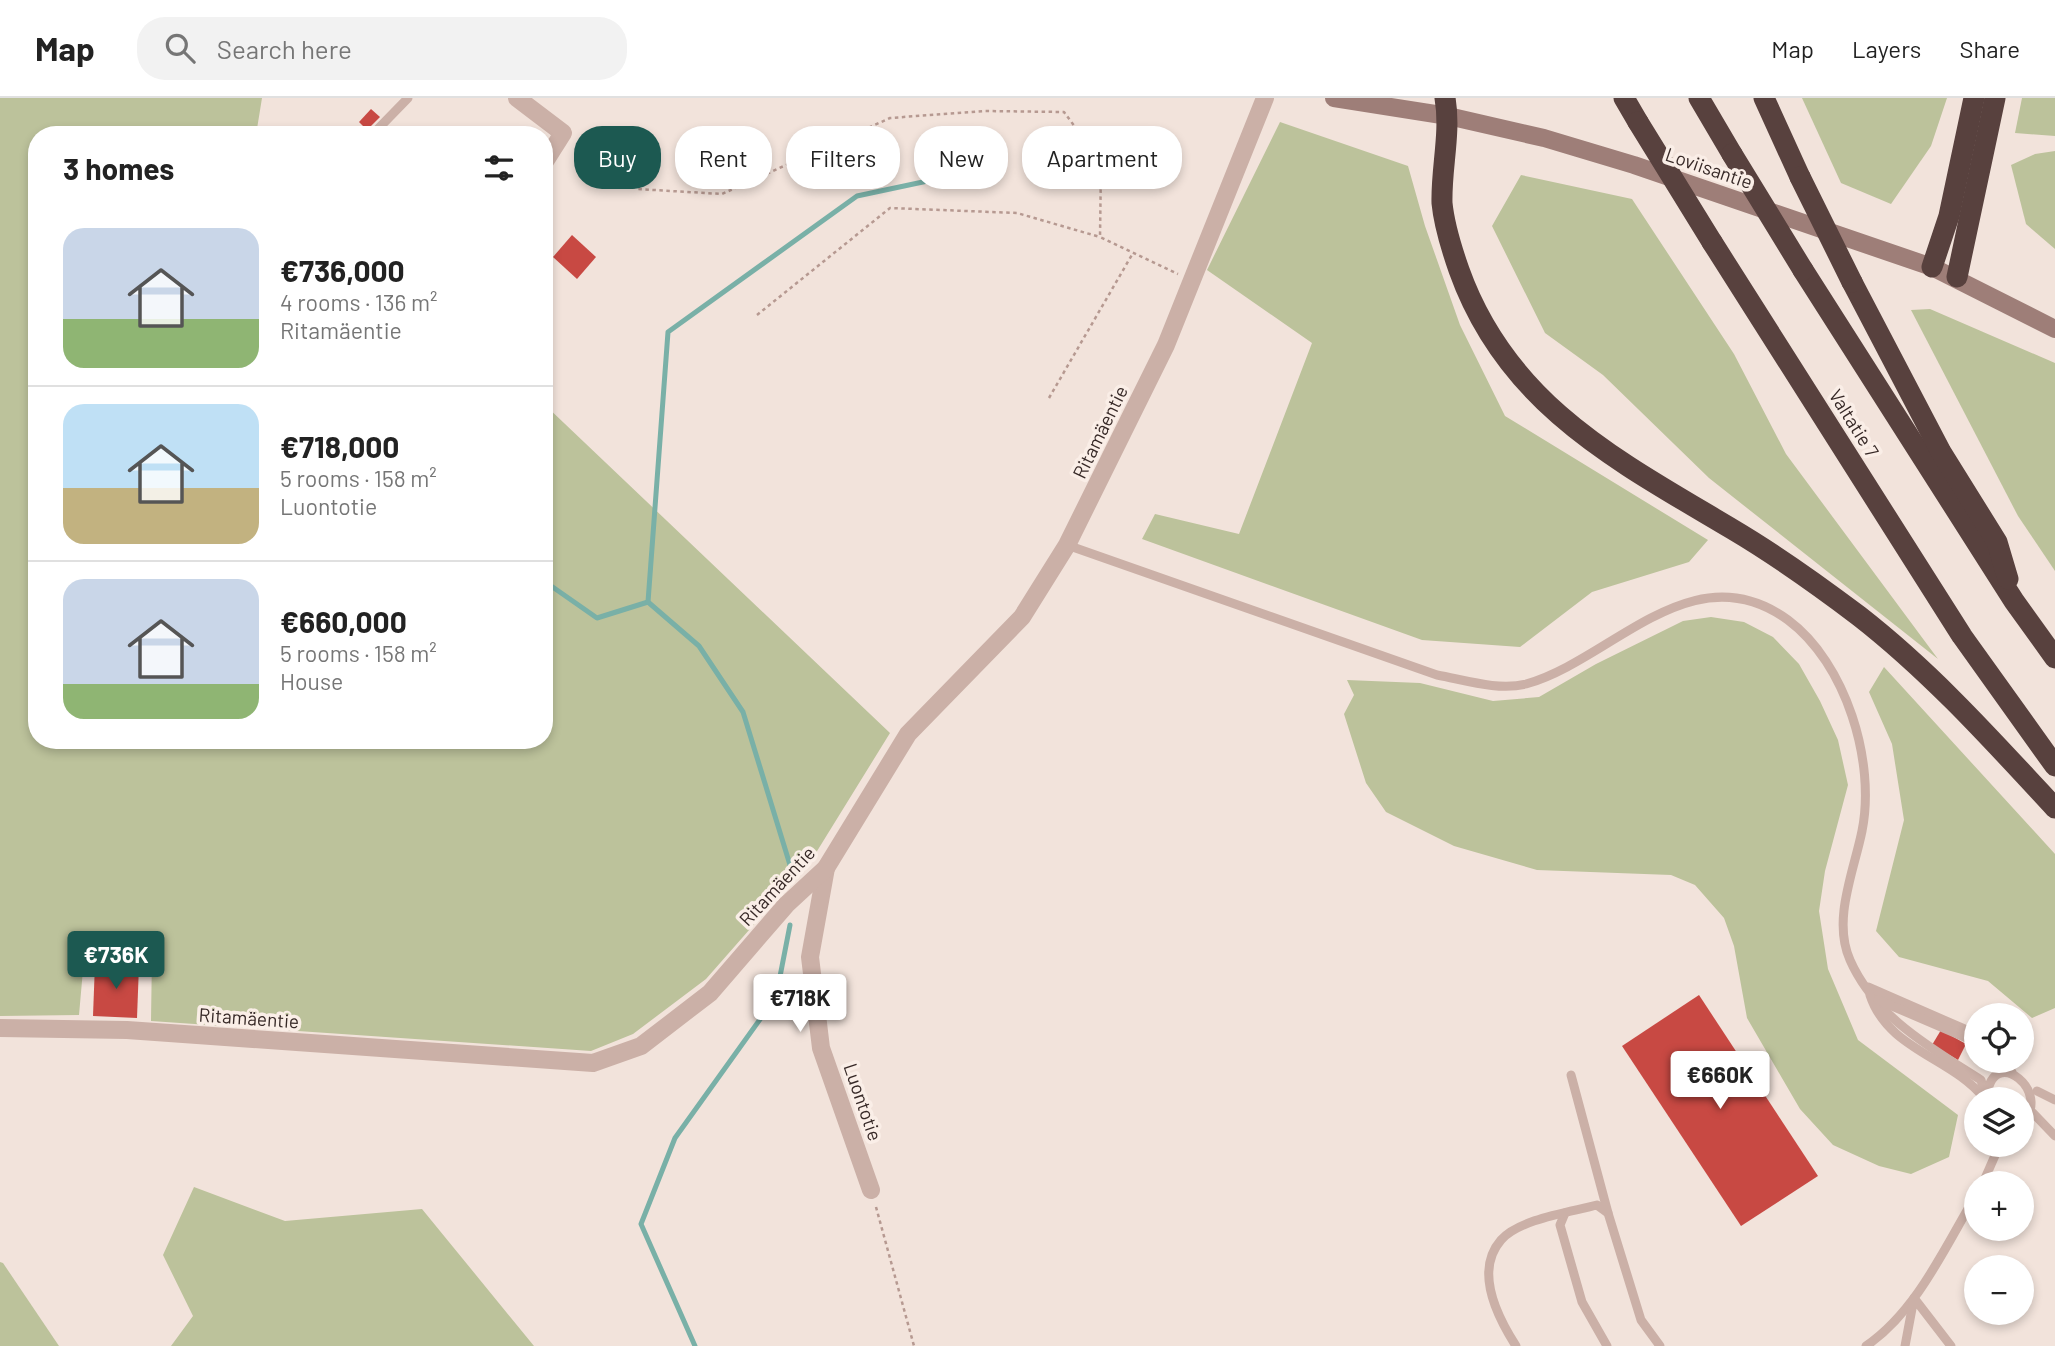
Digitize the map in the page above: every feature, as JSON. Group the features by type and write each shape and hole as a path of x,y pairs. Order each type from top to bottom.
{"highway":[{"name":"Valtatie 7","path":"1624,98 1712,242 1962,635 2055,766"},
{"name":"Valtatie 7","path":"1699,98 1803,270 2014,601 2055,659"},
{"path":"1764,98 1852,282 1941,452 1997,542 2014,601"},
{"path":"1932,267 1949,216 1973,98"},
{"path":"1957,277 1995,98"},
{"path":"1446,107 1442,204 1460,271 1489,332 1533,393 1607,455 1734,530 1860,617 1920,669 2055,808"}],"main road":[{"name":"Loviisantie","path":"1334,98 1446,107 1634,165 1932,267 1957,277 2055,329"}],"street":[{"path":"517,98 563,133 553,149"},
{"name":"Ritamäentie","path":"0,1028 127,1030 593,1063 641,1046 710,993 786,905 826,868 908,734 1022,617 1068,545 1166,345 1265,98"},
{"name":"Luontotie","path":"826,868 810,957 821,1048 871,1191"}],"lane":[{"path":"381,126 408,98"},
{"path":"1068,545 1437,675 1508,687 1536,680 1671,607 1699,600 1726,599 1755,603 1774,611 1804,634 1818,651 1844,698 1861,745 1867,786 1866,809 1844,916 1844,938 1849,959 1876,1000 1904,1030 1981,1080 1983,1087"},
{"path":"1867,987 1964,1029"},
{"path":"1867,987 1876,1013 1904,1042 1975,1087"},
{"path":"1876,1000 1964,1037"},
{"path":"1989,1087 1996,1078 2009,1073"},
{"path":"2015,1073 2028,1078 2037,1091 2055,1100"},
{"path":"1571,1075 1608,1213 1641,1320 1660,1346"},
{"path":"2034,1104 2037,1091"},
{"path":"2034,1115 2055,1136"},
{"path":"1516,1346 1499,1320 1488,1270 1501,1240 1530,1222 1565,1213 1597,1205 1608,1213"},
{"path":"1565,1213 1560,1225 1582,1302 1607,1346"},
{"path":"1866,1346 1888,1331 1914,1298 1964,1215"},
{"path":"1905,1346 1914,1298"},
{"path":"1914,1298 1951,1346"}],"path":[{"path":"563,133 637,189 722,194 890,118 985,111 1064,112 1101,162 1100,237"},
{"path":"757,315 890,208 1017,213 1100,237 1190,280"},
{"path":"1049,398 1133,253"},
{"path":"871,1191 914,1346"}],"green space":[{"path":"0,98 262,98 257,126 28,126 28,749 553,749 553,413 890,733 814,856 706,979 633,1034 591,1051 151,1021 152,955 85,947 79,1015 0,1016"},
{"path":"1802,98 1947,98 1931,146 1891,204 1841,183"},
{"path":"2022,98 2055,98 2055,136 2015,133"},
{"path":"1280,122 1408,166 1425,226 1460,325 1505,416 1708,540 1689,562 1592,592 1520,647 1422,640 1142,539 1155,514 1239,534 1312,343 1207,270"},
{"path":"2055,151 2055,249 2026,224 2011,165 2035,154"},
{"path":"1521,175 1632,199 1734,354 1786,454 1938,659 1709,478 1603,375 1545,333 1492,226"},
{"path":"1930,309 2055,363 2055,571 2018,516 1911,310"},
{"path":"1711,617 1744,622 1773,637 1799,664 1838,740 1848,785 1825,871 1819,911 1828,969 1858,1040 1958,1115 1949,1157 1911,1174 1879,1166 1833,1145 1800,1109 1747,1018 1734,946 1724,918 1695,885 1671,875 1537,870 1454,846 1386,812 1366,783 1344,714 1354,695 1347,680 1420,683 1493,701 1539,697 1596,664 1683,621"},
{"path":"1884,667 2055,854 2055,1008 2034,1017 2034,1003 2014,1003 1988,981 1899,957 1876,931 1904,820 1892,744 1869,692"},
{"path":"194,1187 285,1221 422,1209 534,1346 171,1346 193,1316 163,1255"},
{"path":"0,1262 3,1263 59,1346 0,1346"}],"building":[{"path":"371,109 380,117 371,126 363,126 359,122"},
{"path":"572,235 596,257 577,279 553,257"},
{"path":"95,963 139,965 137,1018 93,1016"},
{"path":"1699,995 1818,1176 1741,1226 1622,1046"},
{"path":"1941,1030 1964,1043 1964,1048 1958,1060 1932,1045"}],"waterway":[{"path":"648,602 668,332 857,196 914,184"},
{"path":"553,587 597,618 648,602 699,646 743,712 794,878"},
{"path":"695,1346 641,1224 675,1138 776,997 790,925"}]}
